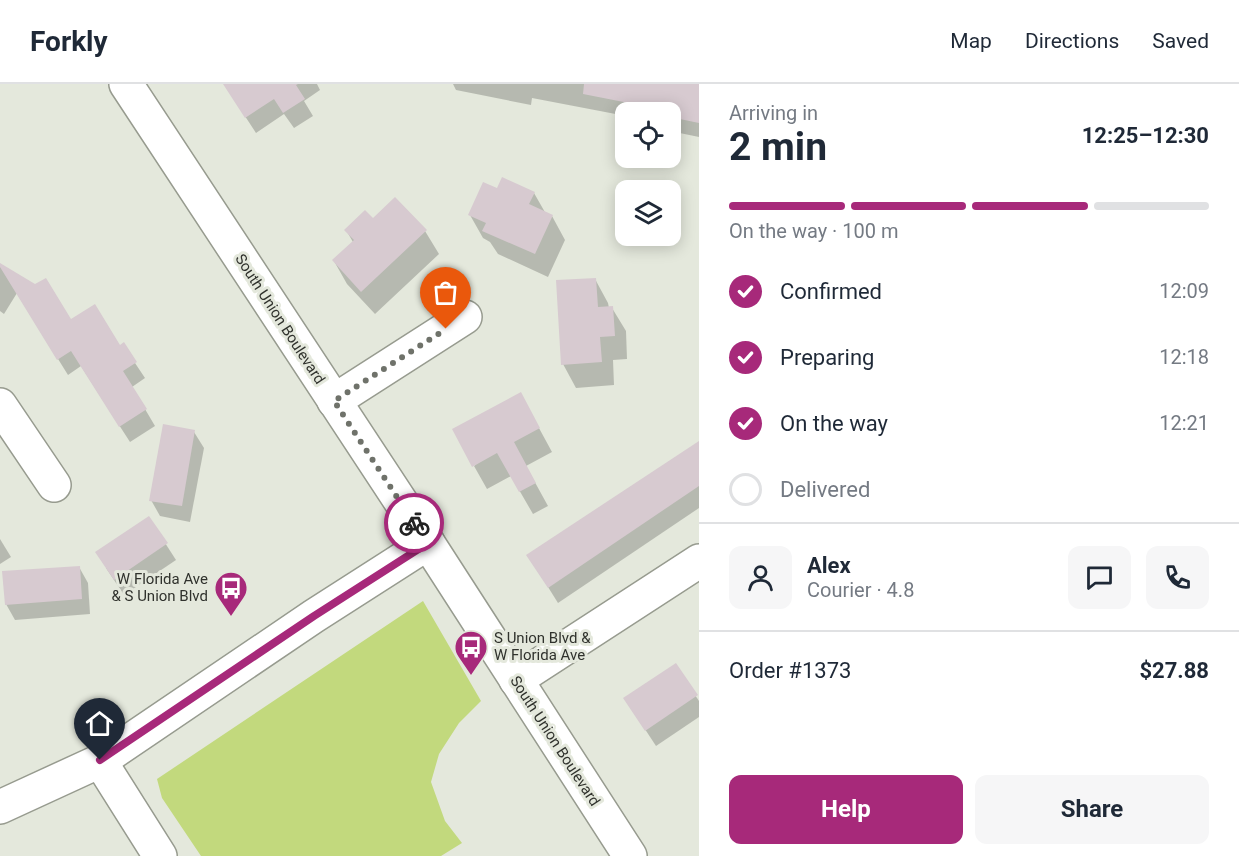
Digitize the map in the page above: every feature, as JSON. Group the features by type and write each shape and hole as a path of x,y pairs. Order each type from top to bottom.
{"street":[{"name":"South Union Boulevard","path":"126,84 428,543 630,856"},
{"path":"334,401 465,317"},
{"path":"0,405 54,485"},
{"path":"0,807 100,760 314,616 428,543"},
{"path":"516,680 699,561"},
{"path":"100,760 160,856"}],"green space":[{"path":"423,601 481,701 459,723 439,754 431,782 445,821 462,843 441,856 201,856 162,798 157,779"}],"building":[{"path":"223,84 298,84 296,85 305,99 283,113 274,99 245,118"},
{"path":"584,84 699,84 699,123 681,119 681,102 624,102 583,94"},
{"path":"502,177 535,192 529,204 553,215 535,254 482,231 486,223 468,215 483,182 497,188"},
{"path":"395,197 427,230 361,292 332,260 354,240 344,230 365,210 373,218"},
{"path":"0,263 35,284 46,278 71,319 95,304 120,345 124,342 137,362 123,371 147,409 119,427 71,351 57,360 0,267"},
{"path":"596,278 598,307 613,306 615,336 600,337 602,362 561,365 556,280"},
{"path":"521,392 540,428 514,442 536,483 519,492 497,453 472,467 452,429"},
{"path":"163,424 195,430 182,506 149,501"},
{"path":"699,441 699,486 548,588 526,555"},
{"path":"149,516 168,543 114,580 95,552"},
{"path":"80,566 82,599 5,605 2,571"},
{"path":"676,663 698,695 645,731 623,698"}],"way so far":[{"path":"414,523 334,401 446,329"}],"place":[{"name":"W Florida Ave & S Union Blvd","path":"231,617"},
{"name":"S Union Blvd & W Florida Ave","path":"471,676"}],"route":[{"path":"100,760 314,616 428,543 414,523"}]}
